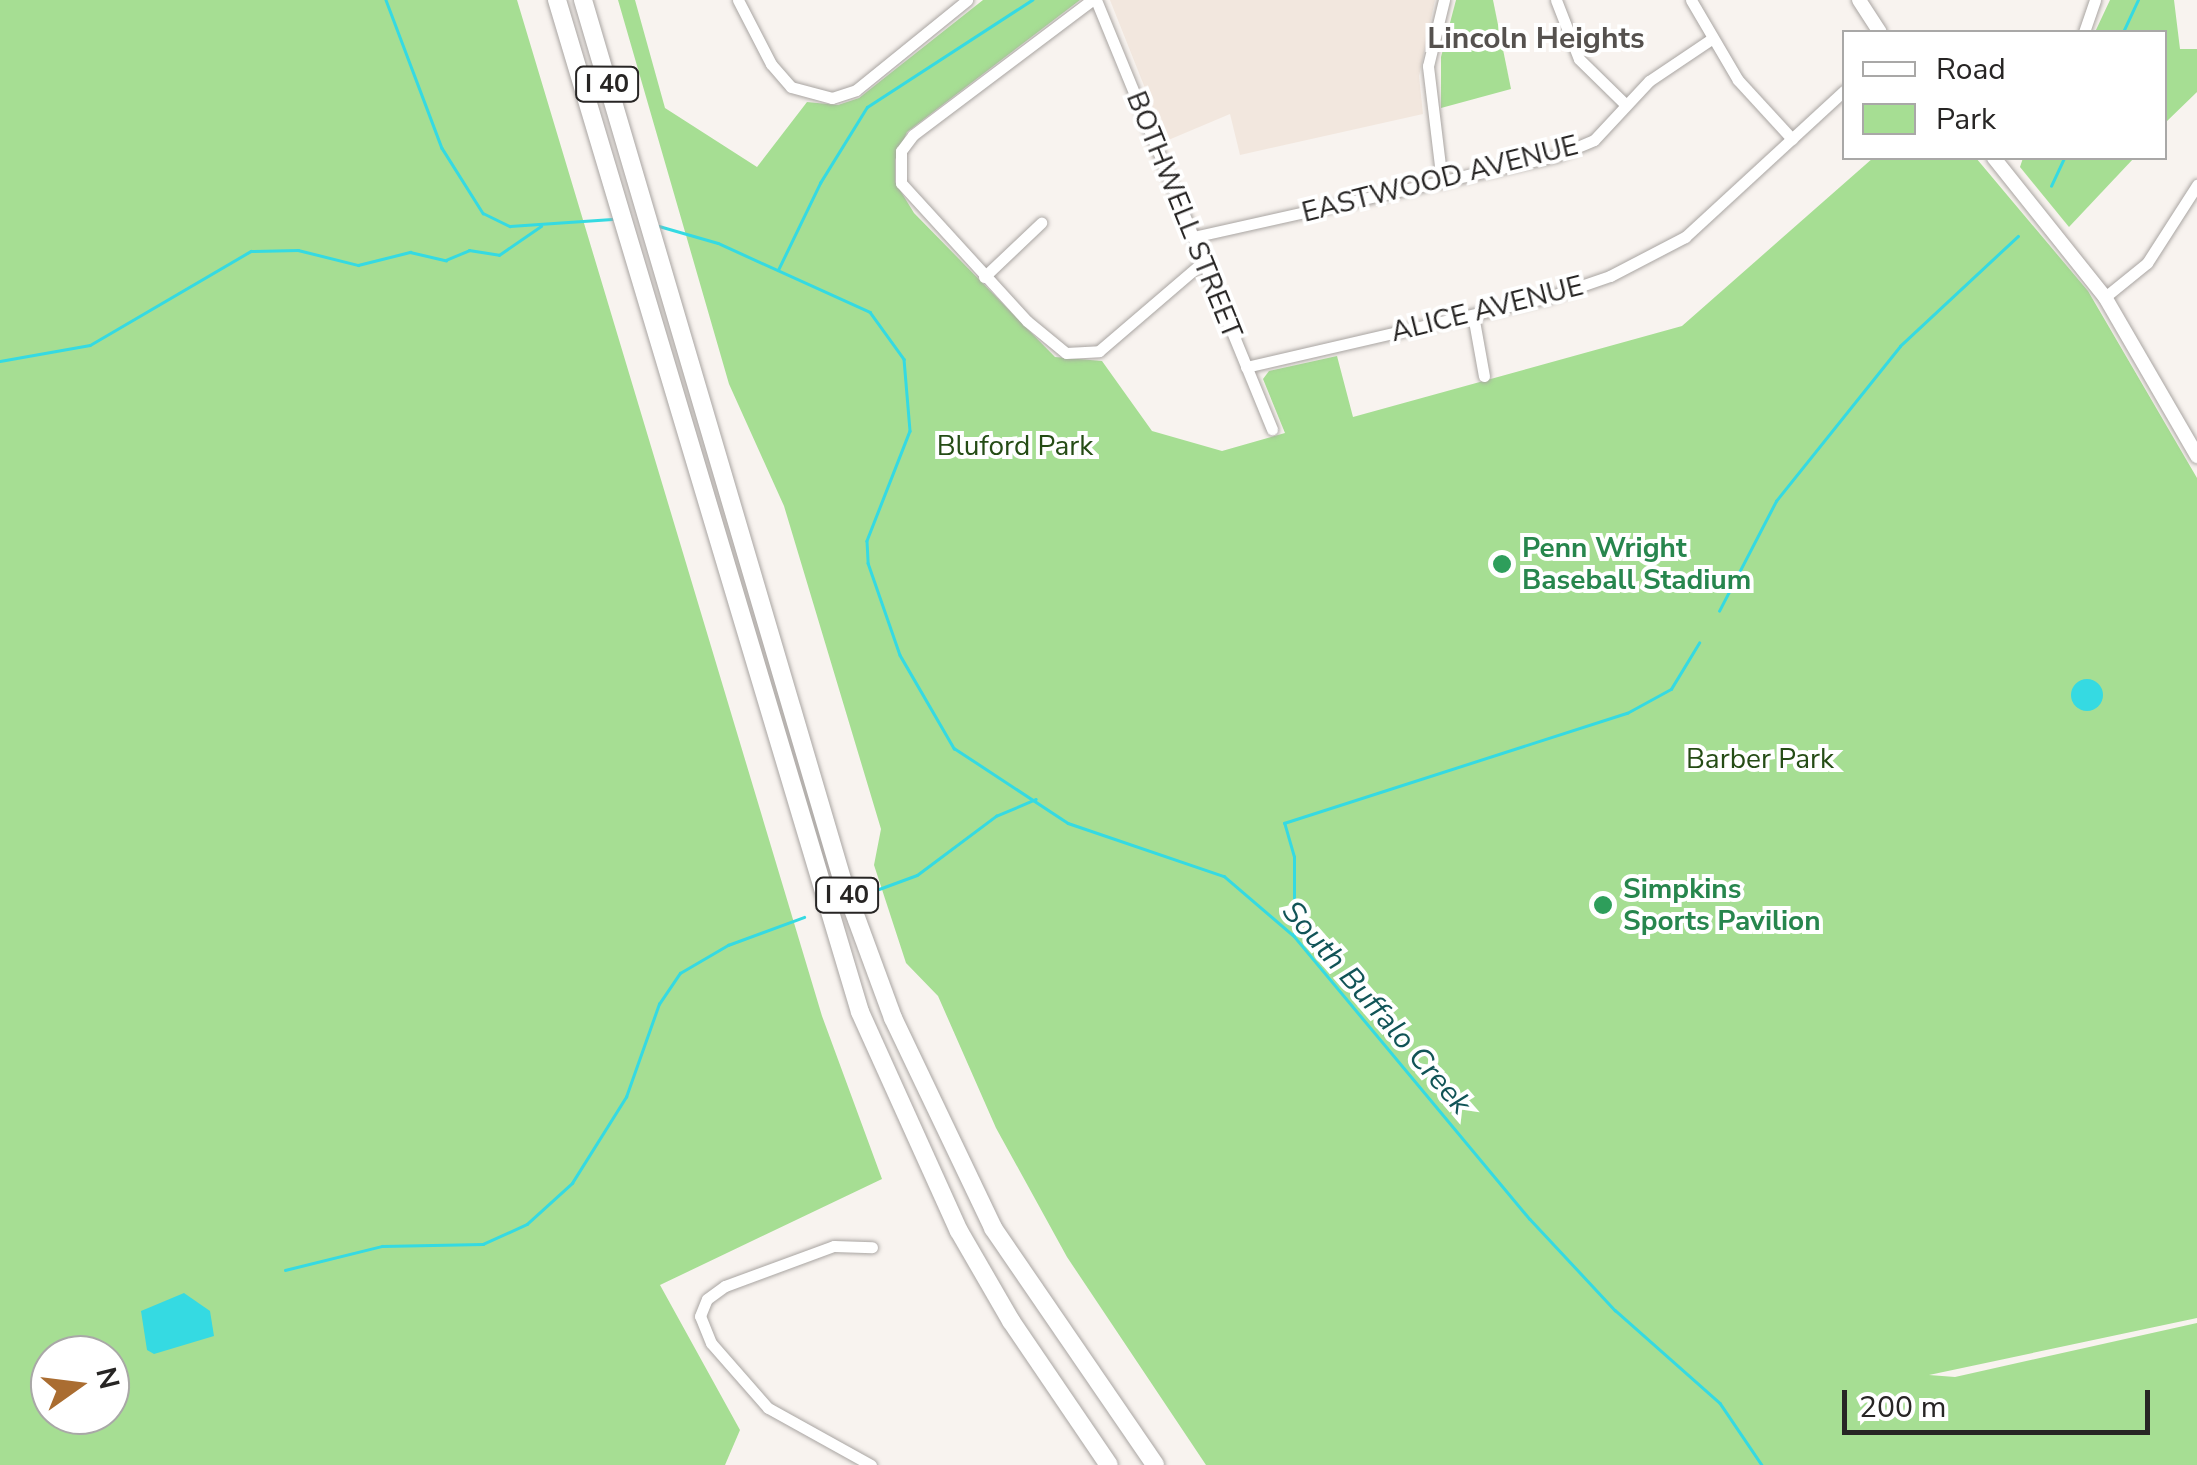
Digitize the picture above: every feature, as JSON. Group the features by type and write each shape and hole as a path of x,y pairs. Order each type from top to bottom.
{"highway":[{"name":"I 40","path":"558,0 833,934 889,1086 1011,1321 1110,1465"},
{"name":"I 40","path":"582,0 842,882 893,1018 993,1228 1155,1465"}],"main road":[{"path":"1858,0 1879,30"},
{"path":"2001,160 2105,297 2197,456"}],"street":[{"path":"738,0 771,64 791,86 832,98 856,90 962,2"},
{"path":"1094,0 913,134 901,151 902,184 910,200 1050,344 1083,355 1099,352 1203,262"},
{"name":"BOTHWELL STREET","path":"1094,0 1272,429"},
{"path":"1442,182 1428,66 1444,0"},
{"path":"1556,0 1579,59 1625,104"},
{"path":"1691,0 1710,40 1792,138"},
{"path":"2085,30 2095,0"},
{"name":"EASTWOOD AVENUE","path":"1193,237 1556,156 1594,140 1625,104 1675,60 1710,40"},
{"name":"ALICE AVENUE","path":"1246,367 1546,298 1652,256 1697,227 1842,93"},
{"path":"2105,297 2147,263 2197,185"},
{"path":"984,277 1041,224"},
{"path":"1473,315 1484,376"},
{"path":"871,1465 768,1408 712,1344 700,1316 708,1299 725,1286 834,1246 872,1247"}],"shaded area":[{"path":"1110,0 1435,0 1419,76 1423,114 1240,155 1230,114 1166,141"}],"green space":[{"path":"0,0 517,0 822,1016 882,1179 660,1285 740,1430 725,1465 0,1465"},
{"name":"Barber Park","path":"618,0 635,0 665,108 757,167 807,102 838,105 859,98 983,0 1080,0 907,132 895,160 895,182 914,213 1055,357 1102,361 1152,431 1222,451 1285,433 1263,379 1269,371 1337,356 1353,417 1682,326 1871,160 1978,160 2088,291 2197,478 2197,1318 1929,1375 1955,1377 2197,1323 2197,1465 1206,1465 1067,1257 996,1128 938,996 906,963 874,865 881,829 784,506 729,384"},
{"path":"1456,0 1493,0 1511,89 1441,108 1441,57"},
{"path":"2110,0 2174,0 2180,49 2197,49 2197,92 2167,121 2167,30 2096,30"},
{"path":"2022,160 2132,160 2069,227 2020,167"}],"water":[{"path":"2087,679 2098,684 2103,695 2098,706 2087,711 2076,706 2071,695 2076,684"},
{"path":"184,1293 210,1311 214,1336 154,1354 147,1350 141,1311"}],"waterway":[{"name":"South Buffalo Creek","path":"386,0 442,148 483,213 510,226 612,219"},
{"path":"778,270 820,183 867,107 1032,0"},
{"path":"2124,30 2138,0"},
{"path":"2051,186 2063,160"},
{"path":"0,361 90,345 251,251 298,250 358,265 410,252 446,260 469,250 499,255 541,226"},
{"name":"South Buffalo Creek","path":"659,226 718,243 870,312 904,359 910,431 867,541 868,563 900,655 954,748 1068,823 1224,876 1294,936 1530,1219 1615,1310 1720,1403 1762,1465"},
{"path":"1719,611 1776,501 1900,346 2018,236"},
{"path":"1294,935 1294,857 1284,823 1627,713 1671,689 1699,643"},
{"path":"879,889 917,875 996,816 1036,799"},
{"path":"285,1270 382,1246 483,1244 527,1224 572,1183 626,1097 659,1004 680,973 728,945 804,917"}],"place":[{"name":"Penn Wright Baseball Stadium","path":"1502,564"},
{"name":"Simpkins Sports Pavilion","path":"1603,905"}],"district":[{"name":"Lincoln Heights","path":"1536,39"}],"park label":[{"name":"Bluford Park","path":"1015,446"}]}
